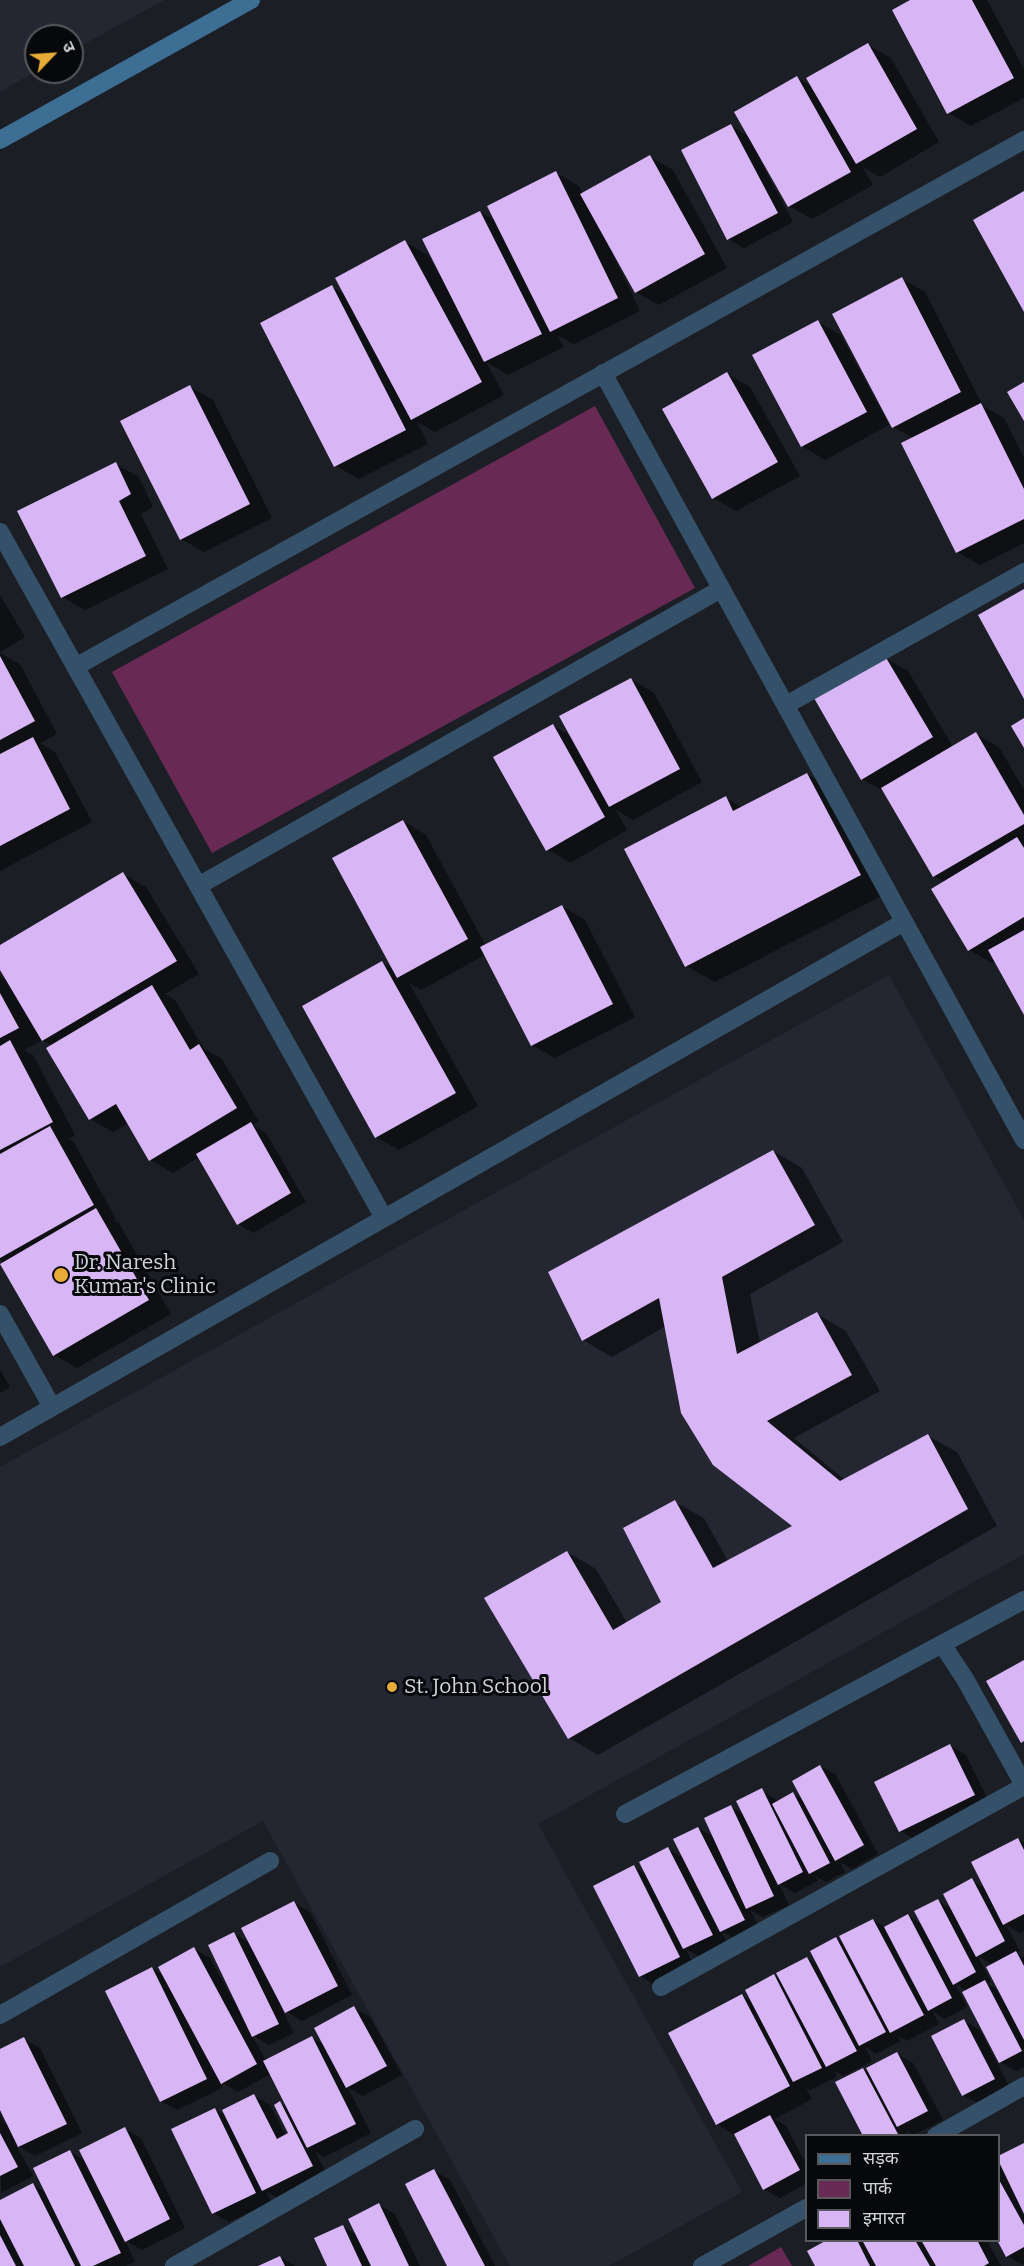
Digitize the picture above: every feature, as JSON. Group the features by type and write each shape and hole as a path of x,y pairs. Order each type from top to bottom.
{"street":[{"path":"0,140 251,0"},
{"path":"75,667 1024,140"},
{"path":"603,373 904,922 1022,1131"},
{"path":"0,532 384,1218"},
{"path":"786,705 1024,572"},
{"path":"198,886 721,589"},
{"path":"0,1437 904,922"},
{"path":"0,1314 52,1407"},
{"path":"625,1814 1024,1600"},
{"path":"661,1987 1024,1786 965,1679 942,1644"},
{"path":"0,2015 270,1861"},
{"path":"940,2134 1024,2086"},
{"path":"174,2266 415,2129"},
{"path":"702,2266 805,2209"}],"shaded area":[{"path":"0,0 164,0 84,44 84,24 24,24 24,78 0,92"},
{"name":"St. John School","path":"889,975 1024,1220 1024,1554 538,1824 742,2192 609,2266 510,2266 263,1821 0,1967 0,1467"}],"green space":[{"path":"595,406 695,588 212,853 112,672"},
{"path":"781,2247 792,2266 748,2266"}],"building":[{"path":"910,0 972,0 1014,78 947,114 892,10"},
{"path":"868,43 917,129 856,164 806,78"},
{"path":"797,76 851,172 788,207 734,112"},
{"path":"731,124 778,213 727,240 681,150"},
{"path":"650,155 705,254 635,293 580,194"},
{"path":"556,171 618,298 550,332 487,206"},
{"path":"1024,191 1024,312 973,220"},
{"path":"480,211 542,334 484,362 422,239"},
{"path":"405,240 482,382 411,420 335,278"},
{"path":"902,277 961,392 892,428 832,314"},
{"path":"332,285 406,430 334,467 260,323"},
{"path":"818,320 867,412 801,447 752,355"},
{"path":"727,372 778,462 712,499 662,409"},
{"path":"1024,382 1024,421 1007,392"},
{"path":"190,385 250,504 180,540 120,421"},
{"path":"981,403 1024,489 1024,519 956,553 901,443"},
{"path":"116,462 131,494 119,501 146,556 61,598 17,511"},
{"path":"1024,589 1024,699 978,615"},
{"path":"0,656 35,721 0,740"},
{"path":"885,656 933,737 861,780 814,698"},
{"path":"631,678 680,769 609,807 559,716"},
{"path":"1024,718 1024,748 1011,726"},
{"path":"553,724 605,817 546,851 493,757"},
{"path":"976,732 1024,815 1024,824 933,877 881,788"},
{"path":"33,737 70,809 0,846 0,754"},
{"path":"807,773 861,875 685,967 624,849 726,796 733,811"},
{"path":"403,820 468,939 397,978 332,858"},
{"path":"1017,837 1024,848 1024,917 968,951 931,889"},
{"path":"123,872 177,961 42,1041 0,970 0,945"},
{"path":"562,905 613,1004 531,1046 480,947"},
{"path":"1024,930 1024,1015 988,950"},
{"path":"382,961 456,1093 375,1138 302,1006"},
{"path":"152,985 190,1050 199,1044 237,1108 149,1161 116,1104 89,1120 46,1048"},
{"path":"0,993 19,1028 0,1038"},
{"path":"10,1040 53,1122 0,1150 0,1046"},
{"path":"251,1122 291,1193 237,1225 196,1154"},
{"path":"50,1126 94,1205 0,1258 0,1154"},
{"path":"773,1150 815,1225 722,1277 737,1354 817,1312 852,1375 767,1421 840,1481 928,1434 968,1509 568,1739 484,1598 567,1551 613,1630 661,1602 623,1528 675,1500 713,1568 792,1526 713,1465 681,1413 659,1298 582,1341 548,1272"},
{"path":"96,1208 149,1300 53,1356 0,1264"},
{"path":"1024,1660 1024,1741 1021,1743 986,1681"},
{"path":"950,1744 975,1795 899,1832 874,1782"},
{"path":"820,1765 864,1845 835,1861 792,1781"},
{"path":"762,1788 803,1872 778,1885 736,1801"},
{"path":"793,1792 830,1863 809,1874 772,1804"},
{"path":"731,1805 774,1896 746,1909 704,1818"},
{"path":"698,1827 745,1920 720,1932 673,1839"},
{"path":"1018,1838 1024,1850 1024,1914 1003,1925 971,1862"},
{"path":"668,1847 713,1935 683,1949 639,1862"},
{"path":"634,1865 680,1957 639,1977 593,1886"},
{"path":"972,1878 1005,1941 976,1957 943,1894"},
{"path":"938,1899 976,1972 953,1985 914,1911"},
{"path":"294,1901 338,1986 285,2013 241,1928"},
{"path":"908,1914 952,1998 928,2011 884,1927"},
{"path":"873,1919 924,2015 890,2033 839,1936"},
{"path":"234,1932 279,2024 252,2037 208,1945"},
{"path":"836,1937 886,2032 859,2046 810,1951"},
{"path":"194,1947 257,2064 221,2084 158,1967"},
{"path":"1016,1951 1024,1966 1024,2040 986,1967"},
{"path":"807,1957 857,2051 826,2067 776,1973"},
{"path":"152,1967 207,2079 160,2102 105,1991"},
{"path":"774,1974 822,2068 793,2082 745,1990"},
{"path":"985,1980 1022,2051 999,2063 962,1992"},
{"path":"742,1994 790,2086 716,2125 668,2033"},
{"path":"354,2006 387,2066 346,2088 314,2028"},
{"path":"964,2019 995,2079 962,2096 931,2036"},
{"path":"312,2036 356,2124 307,2148 263,2061"},
{"path":"24,2037 67,2124 18,2147 0,2110 0,2049"},
{"path":"897,2052 928,2111 897,2127 866,2068"},
{"path":"863,2068 898,2134 862,2134 835,2082"},
{"path":"254,2094 277,2139 288,2133 274,2105 280,2101 313,2166 262,2191 222,2110"},
{"path":"215,2108 256,2193 212,2214 171,2129"},
{"path":"770,2115 800,2170 763,2190 734,2134"},
{"path":"125,2127 170,2219 125,2242 79,2150"},
{"path":"0,2133 18,2167 0,2176"},
{"path":"1024,2143 1024,2214 1000,2164 1000,2155"},
{"path":"70,2150 121,2253 93,2266 81,2266 33,2168"},
{"path":"434,2169 485,2266 447,2266 405,2184"},
{"path":"1000,2182 1024,2225 1024,2247 1006,2257 998,2242 1000,2242"},
{"path":"33,2183 75,2266 24,2266 0,2219 0,2200"},
{"path":"379,2203 409,2266 371,2266 348,2219"},
{"path":"343,2225 362,2266 327,2266 314,2238"},
{"path":"0,2235 16,2266 0,2266"},
{"path":"823,2242 858,2242 870,2266 815,2266 807,2251"},
{"path":"863,2242 916,2242 930,2266 876,2266"},
{"path":"922,2242 978,2242 989,2263 984,2266 936,2266"},
{"path":"280,2256 285,2266 258,2266"}],"place":[{"name":"Dr. Naresh Kumar's Clinic","path":"61,1275"},
{"name":"St. John School","path":"392,1687"}]}
